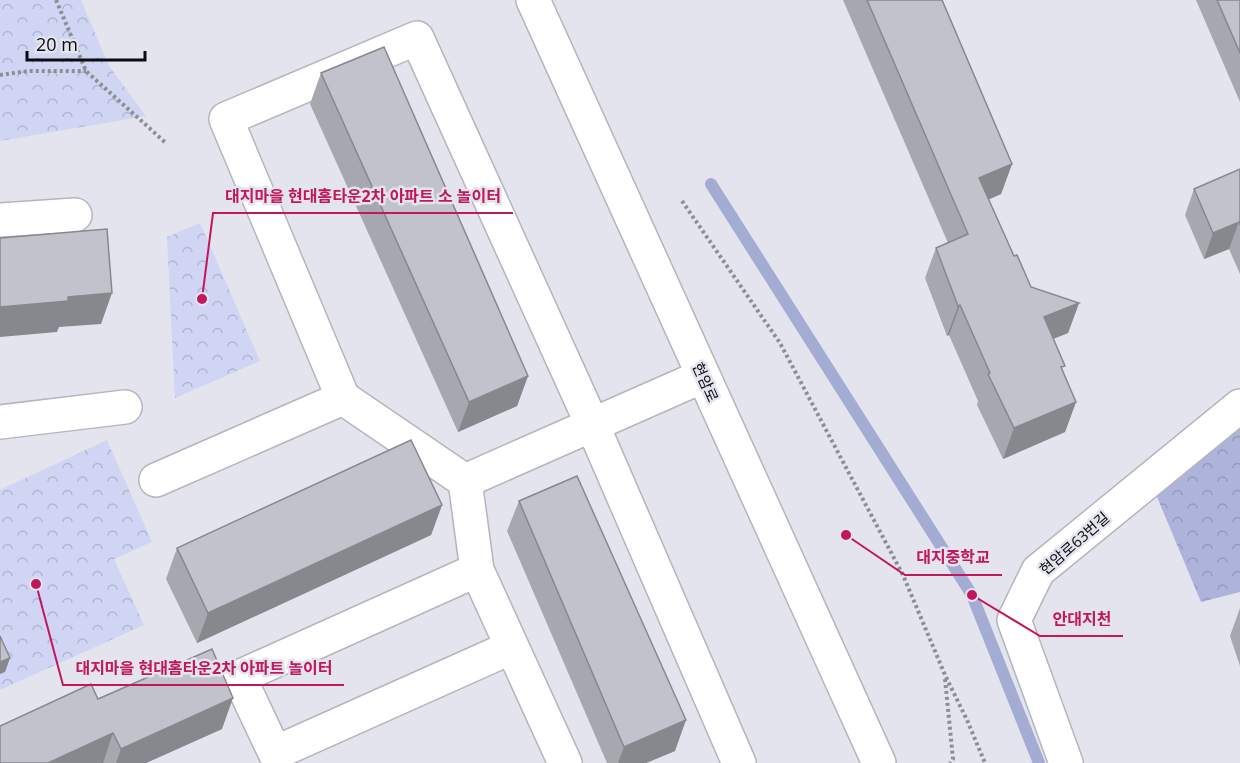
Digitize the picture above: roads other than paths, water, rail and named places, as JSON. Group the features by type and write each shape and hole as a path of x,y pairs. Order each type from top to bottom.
{"street":[{"name":"현암로","path":"533,0 879,763"},
{"path":"565,763 477,570 465,480 343,398 226,119 417,38 592,424 739,763"},
{"path":"0,220 75,215"},
{"path":"465,480 703,376"},
{"path":"156,480 343,398"},
{"name":"현암로63번길","path":"1066,763 1014,620 1038,571 1240,405"},
{"path":"0,422 125,407"},
{"path":"477,570 239,677 264,758 512,647"}],"waterway":[{"path":"711,184 972,595 1039,763"}],"place":[{"name":"대지마을 현대홈타운2차 아파트 소 놀이터","path":"202,299"},
{"name":"대지중학교","path":"846,535"},
{"name":"대지마을 현대홈타운2차 아파트 놀이터","path":"36,584"},
{"name":"안대지천","path":"972,595"}]}
